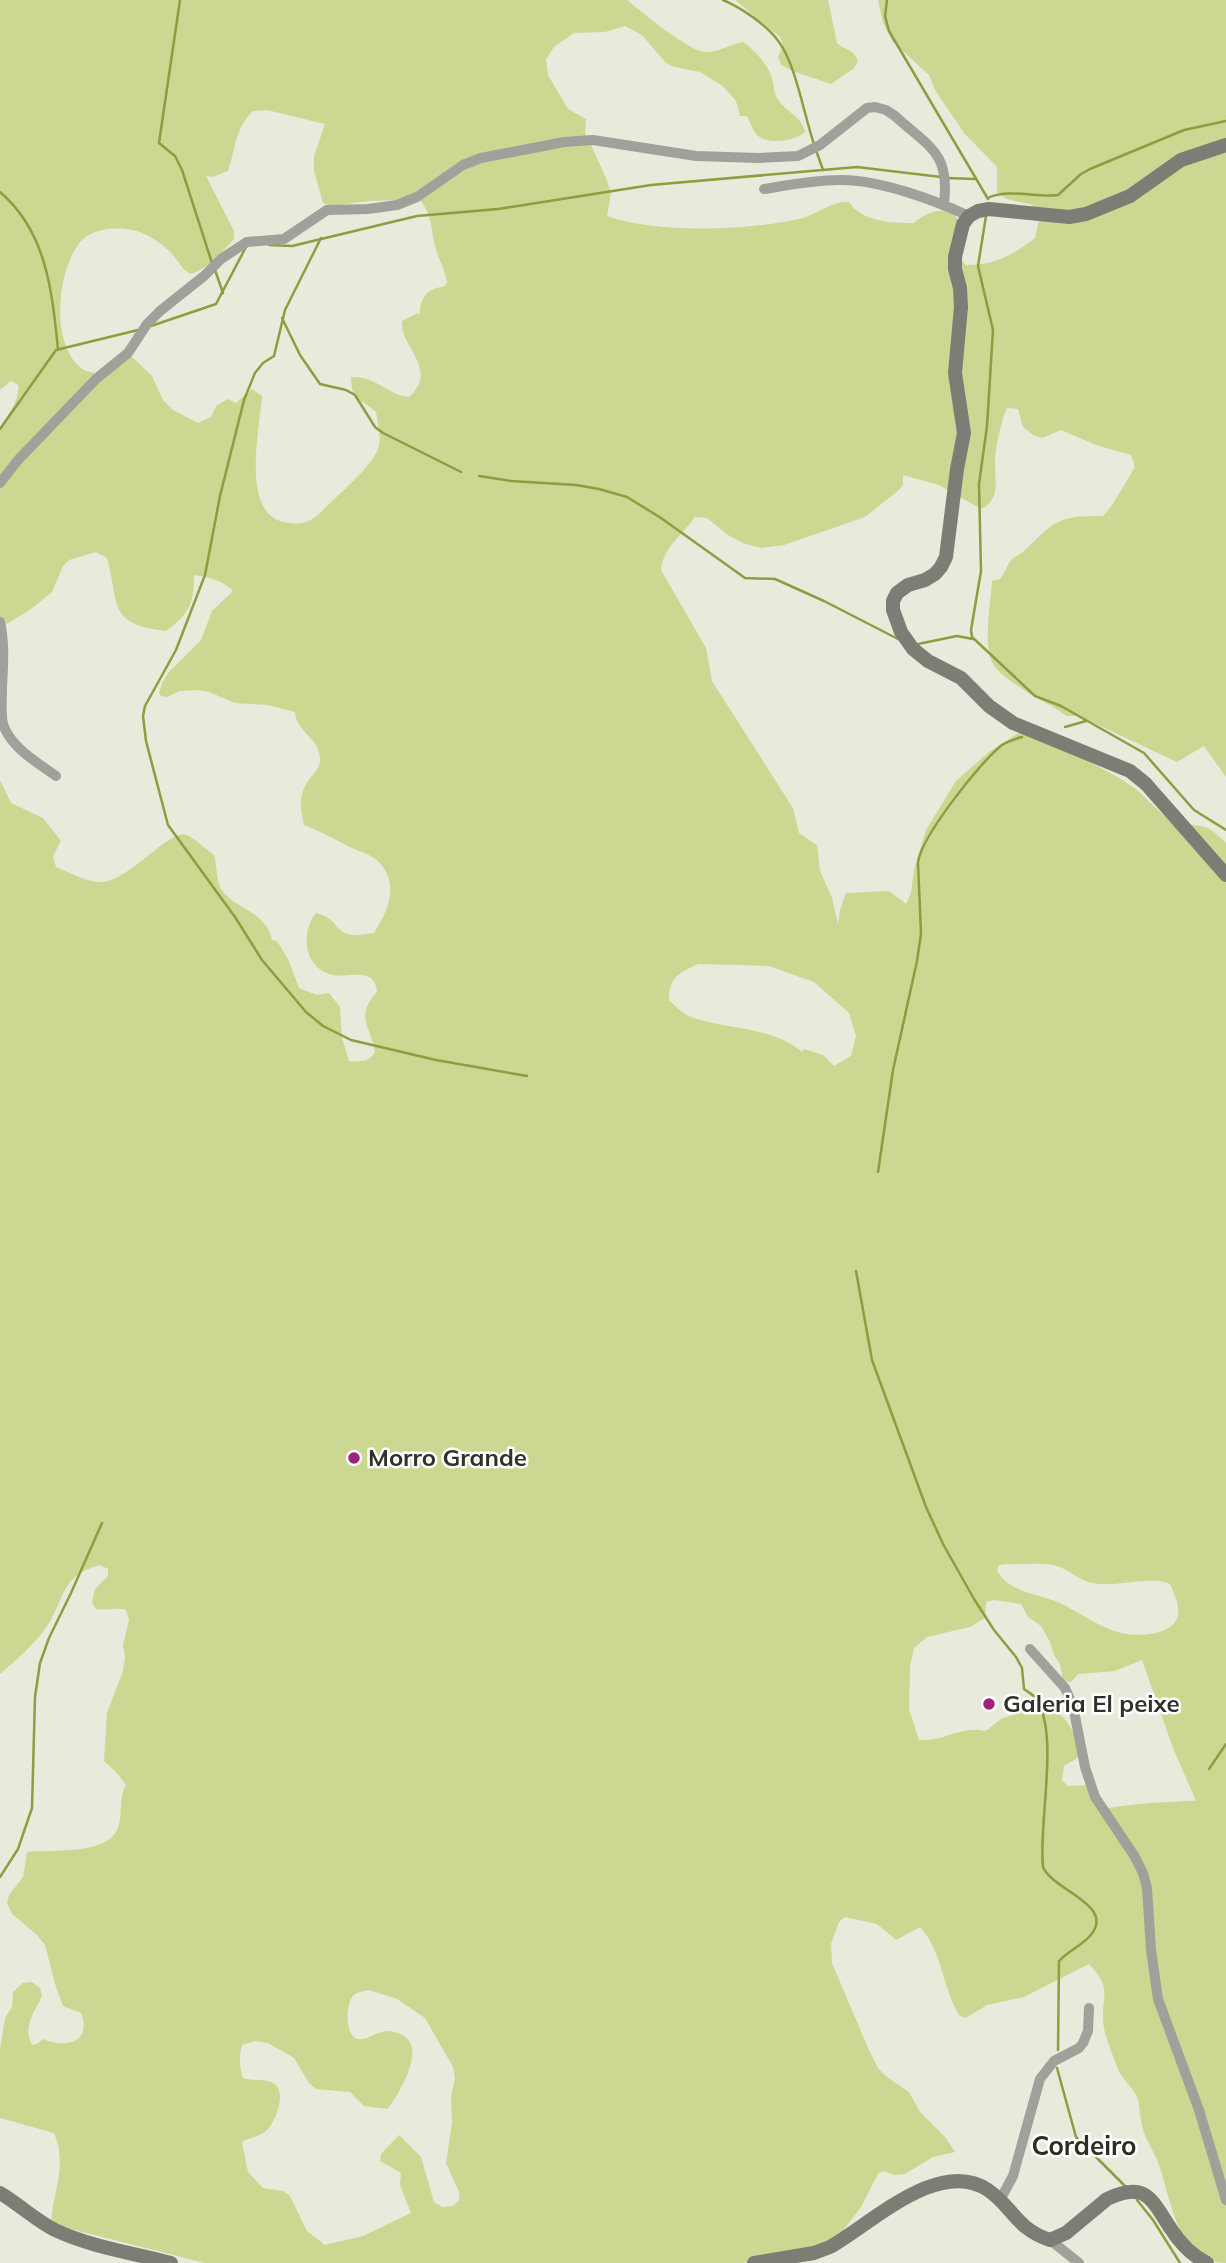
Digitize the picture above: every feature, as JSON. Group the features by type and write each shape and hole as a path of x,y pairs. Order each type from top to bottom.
{"street":[{"path":"0,483 96,379 128,353 142,331 160,311 238,246 256,240 284,239 327,210 397,205 417,197 463,165 481,158 564,142 593,140 696,156 798,156 820,145 862,111 875,107 895,116 940,157 946,184 944,204"},
{"path":"1226,145 1181,160 1130,196 1086,214 1069,217 989,209 969,216 963,224 955,262 961,307 955,373 964,433 946,557 935,574 897,593 893,601 895,619 901,632 920,656 961,678 989,706 1013,723 1130,771 1146,784 1226,875"},
{"path":"764,189 842,179 886,187 944,204 969,216"},
{"path":"0,472 12,467"},
{"path":"0,622 4,640 4,726 10,737 30,758 56,776"},
{"path":"1030,1649 1065,1688 1073,1706 1084,1767 1095,1797 1143,1873 1147,1888 1158,1998 1199,2110 1226,2200"},
{"path":"1000,2200 1013,2176 1040,2079 1054,2062 1083,2043 1088,2031 1089,2008"},
{"path":"754,2263 814,2253 830,2247 911,2196 930,2185 944,2181 970,2182 987,2189 1027,2230 1050,2240 1079,2263"},
{"path":"1050,2240 1066,2233 1107,2199 1136,2192 1152,2198 1177,2237 1191,2252 1207,2263"},
{"path":"0,2193 57,2231 92,2244 171,2263"}],"green space":[{"path":"0,0 627,0 698,50 711,52 743,42 766,65 777,98 801,122 805,132 782,141 763,139 753,129 747,116 740,116 736,101 723,86 700,72 666,63 642,35 625,26 605,32 574,33 554,47 546,59 548,75 568,109 586,119 585,132 611,193 607,216 651,226 729,228 799,219 842,202 849,202 869,217 896,223 914,223 933,212 944,211 955,213 960,229 957,255 966,265 976,265 1003,258 1035,238 1040,216 1032,205 1009,200 997,192 997,167 964,133 935,90 929,75 893,42 883,23 878,0 1226,0 1226,777 1204,746 1177,762 1079,716 1066,716 1011,681 992,662 988,634 992,581 1000,579 1011,560 1051,526 1076,517 1103,516 1135,467 1131,455 1096,445 1061,430 1042,438 1033,435 1023,427 1018,409 1007,408 1004,415 996,453 996,487 992,500 981,509 939,485 903,475 903,485 899,490 865,517 784,545 761,548 743,543 707,518 695,517 669,548 661,570 706,648 712,681 793,808 799,833 817,845 820,871 832,898 838,924 846,893 889,891 906,904 926,830 956,781 989,752 1026,728 1136,789 1182,833 1190,825 1202,826 1226,843 1226,2263 1210,2260 1197,2253 1179,2227 1157,2160 1143,2131 1138,2100 1120,2073 1108,2044 1103,2017 1104,1988 1089,1964 1024,1997 987,2005 966,2018 960,2016 954,2005 938,1959 920,1927 896,1940 877,1924 845,1917 839,1922 831,1944 832,1963 868,2048 878,2068 909,2092 920,2112 946,2138 955,2152 933,2157 905,2174 894,2175 883,2171 878,2174 861,2207 842,2232 820,2246 767,2255 744,2263 205,2263 51,2224 60,2168 54,2133 0,2118 0,2049 5,2018 12,2007 13,1992 23,1983 32,1982 40,1988 42,1996 29,2025 32,2045 43,2039 59,2043 74,2041 80,2037 84,2023 81,2013 63,2006 45,1945 12,1914 7,1903 9,1895 23,1877 27,1852 91,1847 112,1837 118,1828 122,1795 126,1785 104,1761 107,1713 123,1671 123,1645 129,1620 126,1610 96,1609 92,1603 95,1589 108,1576 108,1569 100,1565 86,1570 64,1591 43,1632 0,1674 0,780 11,803 43,818 61,841 53,856 56,867 85,879 103,882 114,879 180,835 187,835 214,855 221,889 226,896 263,922 272,940 277,941 288,959 299,988 317,995 329,993 340,1007 342,1038 349,1061 364,1061 375,1052 365,1015 366,1008 377,992 375,984 366,976 333,975 316,966 308,949 308,930 316,913 327,917 348,934 374,933 384,916 390,889 385,871 376,859 304,825 302,795 320,759 316,746 299,725 295,712 267,705 235,703 197,690 180,691 167,697 159,693 168,673 201,640 212,611 233,591 225,584 194,575 191,601 180,619 166,631 147,628 124,617 116,599 107,558 96,552 69,560 63,566 52,592 0,628 0,428 15,402 18,385 11,381 0,390","holes":["267,110 325,124 314,156 314,171 323,203 330,206 419,199 429,216 447,283 428,292 421,304 420,315 418,313 402,321 406,340 420,367 421,377 409,397 394,393 368,379 351,377 355,395 376,412 379,446 370,463 343,491 315,517 299,523 284,522 270,515 262,503 257,487 256,448 262,396 252,389 236,403 228,399 216,406 211,417 198,423 173,410 163,400 152,376 132,357 95,373 82,368 70,356 61,324 60,305 66,269 81,241 94,232 119,228 146,235 167,249 191,274 209,264 234,239 234,231 206,176 213,177 228,171 239,131 253,111","698,964 769,966 814,982 849,1013 856,1036 851,1056 834,1066 823,1055 804,1049 802,1052 777,1037 688,1016 669,1000 673,981 680,973","999,1565 1051,1565 1085,1581 1099,1584 1163,1582 1170,1584 1178,1615 1175,1622 1162,1631 1145,1635 1121,1633 1062,1604 1009,1584 997,1570","994,1600 1021,1604 1028,1617 1041,1626 1050,1642 1060,1664 1063,1681 1071,1682 1078,1674 1115,1671 1142,1660 1173,1748 1196,1801 1103,1809 1103,1801 1096,1787 1068,1786 1062,1780 1064,1766 1081,1753 1068,1724 1044,1704 1001,1719 986,1731 968,1730 937,1739 919,1740 909,1709 910,1666 914,1648 927,1637 970,1627 985,1618 986,1602","369,1990 397,1999 425,2018 453,2067 455,2078 451,2096 452,2123 446,2163 459,2192 459,2200 453,2206 442,2207 434,2202 421,2157 399,2135 381,2154 380,2161 401,2173 400,2185 411,2213 363,2236 325,2245 307,2231 290,2196 283,2191 263,2188 248,2172 242,2142 267,2130 274,2120 280,2097 276,2085 271,2082 243,2078 240,2054 242,2045 255,2041 268,2043 294,2058 309,2083 316,2089 350,2092 364,2106 388,2109 411,2065 410,2043 403,2035 389,2031 361,2039 353,2036 348,2025 349,2005 354,1995"]},
{"path":"735,0 828,0 837,43 852,52 858,62 853,69 831,84 781,65 778,57 783,45 780,37"}],"waterway":[{"path":"180,0 159,143 175,156 182,170 212,263"},
{"path":"723,0 754,18 779,42 795,77 814,144"},
{"path":"887,0 885,16 889,31 988,199"},
{"path":"988,198 1013,193 1058,195 1090,169 1184,130 1226,121"},
{"path":"816,150 823,170"},
{"path":"269,245 292,246 417,216 498,209 651,185 857,167 941,177"},
{"path":"947,178 975,179"},
{"path":"0,192 16,208 37,244 49,285 58,349"},
{"path":"986,216 978,266 993,330 987,426 979,484 981,571 972,637 1035,696 1061,706 1144,753 1194,810 1226,830"},
{"path":"321,238 285,310 274,356 263,363 255,373 244,400 220,496 205,575 176,650 145,706 143,716 146,741 168,825 235,917 262,960 306,1012 323,1026 351,1040 436,1060 527,1076"},
{"path":"151,326 216,304 246,247"},
{"path":"215,270 223,293"},
{"path":"282,318 300,355 320,384 355,395 375,427 383,433 461,472"},
{"path":"0,429 56,350 138,330"},
{"path":"479,476 576,485 627,497 745,578 775,579 898,639"},
{"path":"918,644 957,636 973,639"},
{"path":"1065,727 1086,721"},
{"path":"878,1172 893,1070 921,934 918,863 921,851 940,819 980,767 1002,745 1022,737"},
{"path":"856,1271 872,1360 926,1507 974,1599 1016,1657 1022,1668 1024,1689 1035,1697 1043,1714 1047,1734 1043,1867 1058,1884 1090,1907 1096,1925 1083,1943 1059,1961 1058,2050"},
{"path":"0,1877 18,1849 32,1808 35,1697 40,1663 102,1523"},
{"path":"1209,1769 1226,1744"},
{"path":"1057,2068 1076,2137 1127,2188"},
{"path":"1137,2200 1180,2263"}],"place":[{"name":"Morro Grande","path":"354,1458"},
{"name":"Galeria El peixe","path":"989,1704"}],"district":[{"name":"Cordeiro","path":"1084,2146"}]}
